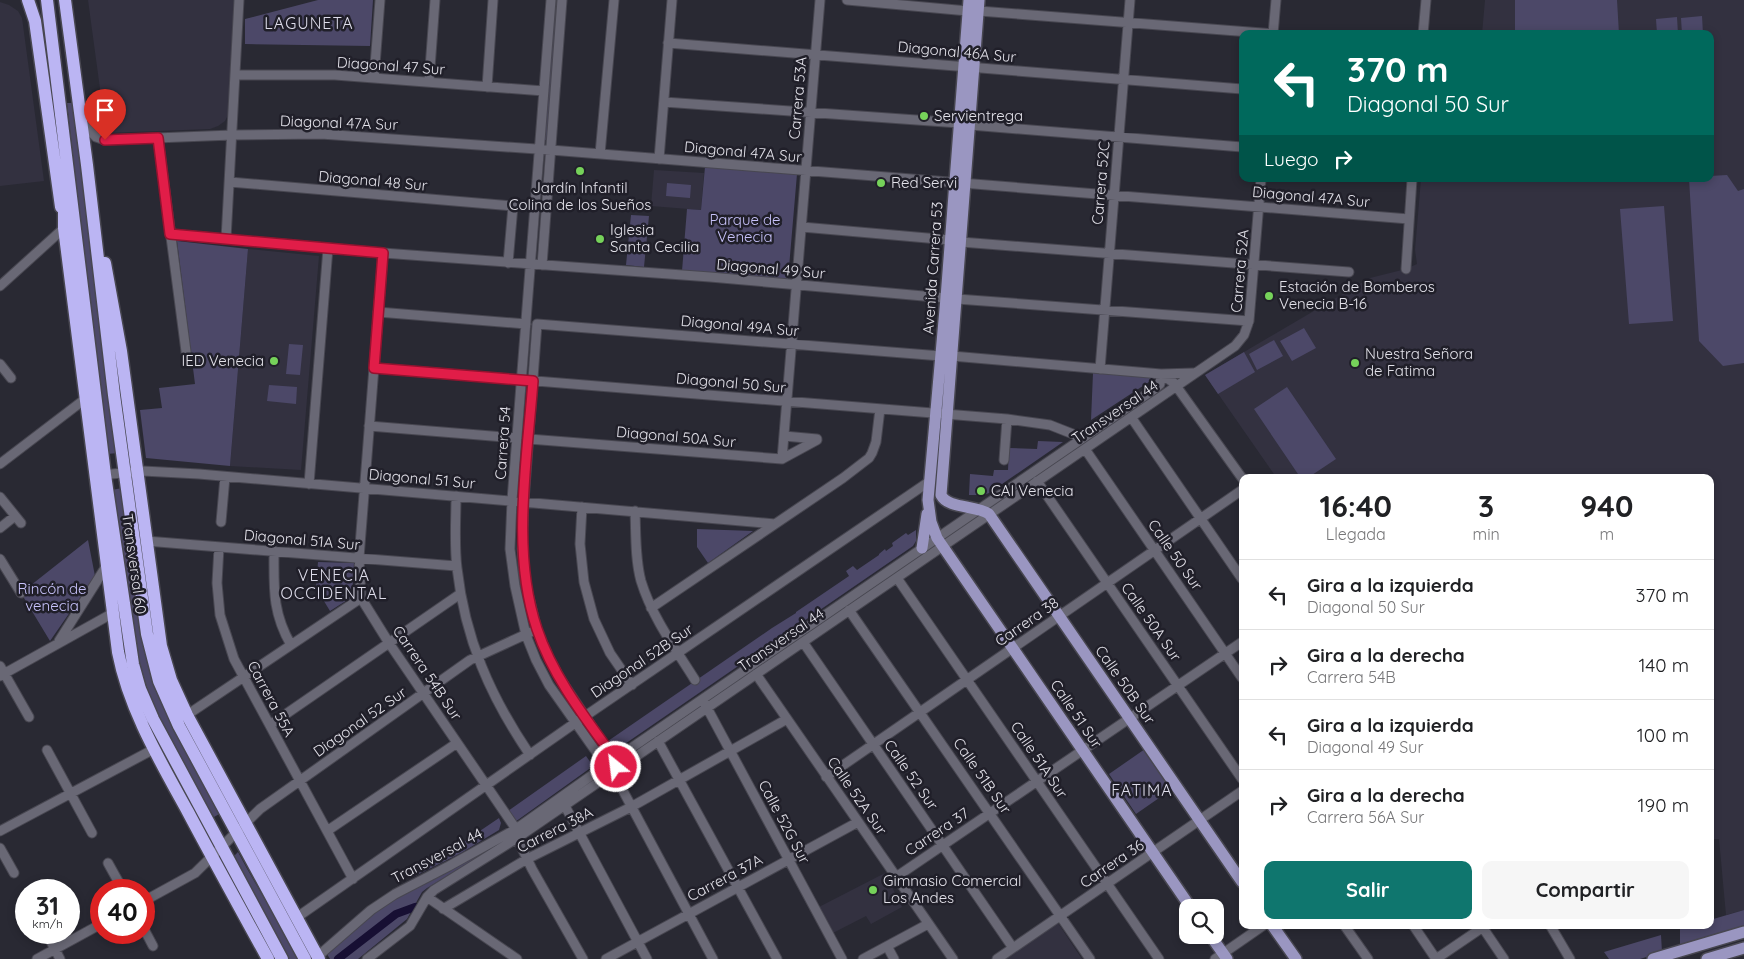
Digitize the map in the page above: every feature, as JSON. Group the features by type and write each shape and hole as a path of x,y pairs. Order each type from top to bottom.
{"highway":[{"path":"28,0 35,21 64,228"},
{"name":"Transversal 60","path":"47,0 82,296 100,475 106,558 122,667 135,706 154,749 282,959"},
{"name":"Transversal 60","path":"65,0 87,165 121,352 130,472 161,646 171,680 187,715 296,918 314,958"},
{"name":"Transversal 60","path":"64,140 64,228 86,399 114,540 133,664 146,703 217,852 236,901 268,959"},
{"path":"75,315 82,296"},
{"name":"Transversal 60","path":"142,539 152,658 168,703 197,761 281,915 314,958"},
{"path":"106,558 114,540"},
{"path":"145,730 163,739"},
{"path":"197,761 220,777"},
{"path":"276,881 281,915"},
{"path":"236,901 266,931"}],"main road":[{"name":"Avenida Carrera 53","path":"974,5 942,414 941,494 947,502 985,512"},
{"name":"Avenida Carrera 53","path":"940,542 931,522 928,500 942,414"},
{"path":"922,548 928,500"},
{"name":"Calle 50B Sur","path":"985,512 1130,718 1239,878"},
{"name":"Calle 51 Sur","path":"940,542 1185,899"},
{"path":"1275,929 1296,959"},
{"path":"1653,959 1744,932"},
{"path":"1214,944 1221,957"},
{"path":"1707,959 1744,948"},
{"path":"1677,952 1688,959"}],"street":[{"path":"226,239 239,0"},
{"path":"374,78 380,0"},
{"path":"429,82 435,0"},
{"path":"487,87 493,0"},
{"name":"Carrera 54","path":"551,0 512,500 510,549 515,586 526,635 536,660 575,723 621,788 713,959"},
{"path":"542,265 562,0"},
{"path":"600,154 614,0"},
{"path":"659,159 672,0"},
{"name":"Carrera 53A","path":"782,459 820,0"},
{"path":"846,0 974,5 1128,22 1239,31"},
{"name":"Carrera 52C","path":"1100,369 1130,0"},
{"path":"1274,30 1276,0"},
{"path":"1423,30 1426,0"},
{"path":"549,33 559,43"},
{"name":"Diagonal 46A Sur","path":"668,43 1239,89"},
{"name":"Diagonal 47 Sur","path":"235,75 318,75 544,91"},
{"path":"664,102 964,124 1239,148"},
{"name":"Diagonal 47A Sur","path":"81,122 96,137 105,140 321,134 551,150 1409,219"},
{"path":"158,138 187,359"},
{"name":"Diagonal 48 Sur","path":"230,182 513,206 508,263"},
{"name":"Carrera 52A","path":"1222,356 1240,341 1247,330 1261,182"},
{"path":"1406,269 1412,182"},
{"path":"802,227 1349,272"},
{"path":"0,286 64,228"},
{"name":"Diagonal 49 Sur","path":"170,234 952,299 1249,321"},
{"path":"309,484 328,248"},
{"name":"Carrera 54B Sur","path":"383,253 359,558 361,598 516,834 527,859 583,959"},
{"path":"378,312 526,324"},
{"name":"Carrera 54","path":"538,324 524,501 523,565 530,606 537,630 561,680 615,759"},
{"name":"Diagonal 49A Sur","path":"538,324 1160,374 1196,373"},
{"name":"Transversal 44","path":"367,959 410,926 427,897 434,890 610,770 707,708 896,578 940,542 1037,481 1222,356"},
{"path":"0,364 11,378"},
{"name":"Diagonal 50 Sur","path":"374,368 1007,419 1050,425 1083,438"},
{"path":"1160,374 1177,386 1239,474"},
{"name":"Transversal 44","path":"985,512 1083,438 1154,390 1160,384 1160,374"},
{"path":"0,464 86,399"},
{"path":"651,608 843,478 869,458 876,442 880,409"},
{"path":"1131,417 1239,575"},
{"path":"1004,460 1007,419"},
{"path":"369,426 517,438"},
{"path":"782,459 817,440 784,436"},
{"name":"Diagonal 50A Sur","path":"529,439 782,459"},
{"name":"Calle 50 Sur","path":"1085,449 1239,673"},
{"name":"Diagonal 51 Sur","path":"100,475 130,472 225,477 524,501 775,524"},
{"path":"221,522 225,477"},
{"name":"Calle 50A Sur","path":"1037,481 1239,774"},
{"name":"Diagonal 52B Sur","path":"296,918 575,723 930,482"},
{"name":"Carrera 38","path":"826,777 1239,492"},
{"path":"0,496 18,520 0,528"},
{"path":"456,496 456,566 460,594 477,656 491,691 509,724 530,755"},
{"path":"582,507 580,544 584,582 592,610 610,653 632,685"},
{"path":"635,511 636,549 641,579 651,608 695,680"},
{"name":"Diagonal 51A Sur","path":"142,539 274,552 456,566"},
{"name":"Transversal 44","path":"314,958 371,910 395,894 516,834 565,806 610,770 615,759 922,548 940,542"},
{"name":"Carrera 55A","path":"219,547 217,584 220,615 234,659 353,879"},
{"path":"274,552 274,601 281,628 291,645"},
{"path":"58,643 106,558"},
{"path":"0,559 21,594"},
{"name":"Calle 51A Sur","path":"896,578 1159,959"},
{"path":"270,725 460,594"},
{"path":"187,715 361,598"},
{"name":"Calle 51B Sur","path":"849,610 1090,959"},
{"path":"29,717 1,672 113,613"},
{"name":"Diagonal 52 Sur","path":"155,895 195,873 260,809 477,656 537,630"},
{"name":"Calle 52 Sur","path":"802,642 1013,948"},
{"name":"Carrera 37","path":"896,877 1239,644"},
{"name":"Calle 52A Sur","path":"756,674 952,959"},
{"name":"Calle 52G Sur","path":"702,699 842,959"},
{"name":"Carrera 38A","path":"443,909 527,859 631,807 786,719"},
{"path":"658,741 777,959"},
{"path":"327,831 457,743"},
{"path":"0,831 154,749"},
{"path":"47,750 92,833"},
{"name":"Carrera 36","path":"997,959 1239,793"},
{"path":"565,806 647,959"},
{"name":"Carrera 37A","path":"606,959 858,822"},
{"path":"0,848 14,873"},
{"path":"108,863 116,879"},
{"path":"427,897 513,958"},
{"path":"863,959 928,924"},
{"path":"1221,957 1259,929"},
{"path":"1347,929 1368,959"},
{"path":"1415,929 1436,959 1479,929"},
{"path":"1485,929 1504,959"},
{"path":"1552,929 1570,959"},
{"path":"37,959 90,930"},
{"path":"52,944 60,959"},
{"path":"887,946 894,959"}],"shaded area":[{"path":"88,0 235,0 228,115 225,121 210,129 106,133"},
{"path":"1485,0 1744,0 1744,910 1726,915 1719,839 1714,839 1714,474 1274,474 1205,375 1370,278 1406,269 1417,264 1415,250 1421,182 1714,182 1714,30 1482,30"},
{"path":"0,2 18,11 22,18 44,181 0,186"},
{"path":"654,170 704,173 701,210 651,206"},
{"name":"IED Venecia","path":"248,249 319,256 301,470 230,466"},
{"name":"Gimnasio Comercial Los Andes","path":"885,873 902,907 871,924 866,916 831,934 817,908"},
{"path":"1058,923 1082,959 1004,959"}],"green space":[{"path":"318,0 373,0 370,46 245,44 245,19"},
{"path":"555,0 558,0 548,140 544,140"},
{"path":"1515,0 1617,0 1619,30 1515,30"},
{"path":"1702,16 1703,30 1682,30 1681,18"},
{"path":"1677,17 1678,30 1657,30 1656,19"},
{"path":"67,103 73,103 118,453 107,454"},
{"name":"Parque de Venecia","path":"705,167 797,174 788,279 682,271 687,209 701,210"},
{"path":"1727,175 1738,191 1744,189 1744,363 1723,366 1699,341 1689,182 1714,182 1714,176"},
{"path":"667,183 691,185 690,198 666,196"},
{"path":"1664,206 1673,321 1629,324 1620,209"},
{"path":"631,215 649,216 644,267 626,265"},
{"path":"177,241 248,249 230,466 146,458 140,410 162,408 159,388 195,384"},
{"path":"1304,328 1316,348 1292,361 1280,341"},
{"path":"1274,340 1283,356 1257,370 1249,354"},
{"path":"289,344 303,345 300,375 286,374"},
{"path":"1244,352 1255,372 1218,394 1205,375"},
{"path":"1093,373 1155,378 1091,420"},
{"path":"269,385 297,387 296,404 267,401"},
{"path":"1287,387 1336,459 1314,474 1298,474 1254,409"},
{"path":"1038,441 1063,442 989,493 969,495 970,474 993,476 994,470 1008,470 1009,448 1037,449"},
{"path":"122,488 137,599 221,813 214,817 185,771 159,724 138,669 112,490"},
{"path":"697,529 753,531 708,563 697,547"},
{"path":"916,530 916,541 913,546 619,748 612,747 608,741 849,576 846,571 853,566 857,570 885,549 886,551 893,546 892,543 906,533 908,535"},
{"name":"Rincón de venecia","path":"88,540 95,576 50,641 21,593"},
{"path":"318,562 354,563 352,597 330,611 316,588"},
{"path":"1145,749 1172,789 1136,814 1109,774"},
{"path":"586,756 591,763 589,769 515,822 508,811"},
{"path":"499,818 501,823 499,830 461,853 409,879"},
{"path":"238,852 300,959 287,959 232,858"},
{"path":"478,855 479,857 422,892 407,919 358,959 330,959 327,954 375,912 392,900"},
{"path":"1744,910 1744,927 1680,947 1680,929 1714,929 1714,919"},
{"path":"1661,935 1662,952 1640,959 1609,959 1604,952"}],"waterway":[{"path":"338,959 396,914 415,907"}],"place":[{"name":"Servientrega","path":"924,116"},
{"name":"Jardín Infantil Colina de los Sueños","path":"580,171"},
{"name":"Red Servi","path":"881,183"},
{"name":"Iglesia Santa Cecilia","path":"600,239"},
{"name":"Estación de Bomberos Venecia B-16","path":"1269,296"},
{"name":"IED Venecia","path":"274,361"},
{"name":"Nuestra Señora de Fatima","path":"1355,363"},
{"name":"CAI Venecia","path":"981,491"},
{"name":"Gimnasio Comercial Los Andes","path":"873,890"}],"district":[{"name":"LAGUNETA","path":"309,23"},
{"name":"VENECIA OCCIDENTAL","path":"334,584"},
{"name":"FATIMA","path":"1142,790"}],"route":[{"path":"105,140 158,138 170,234 383,253 374,368 533,381 522,549 530,606 537,630 548,656 585,717 615,759 616,767"}]}
